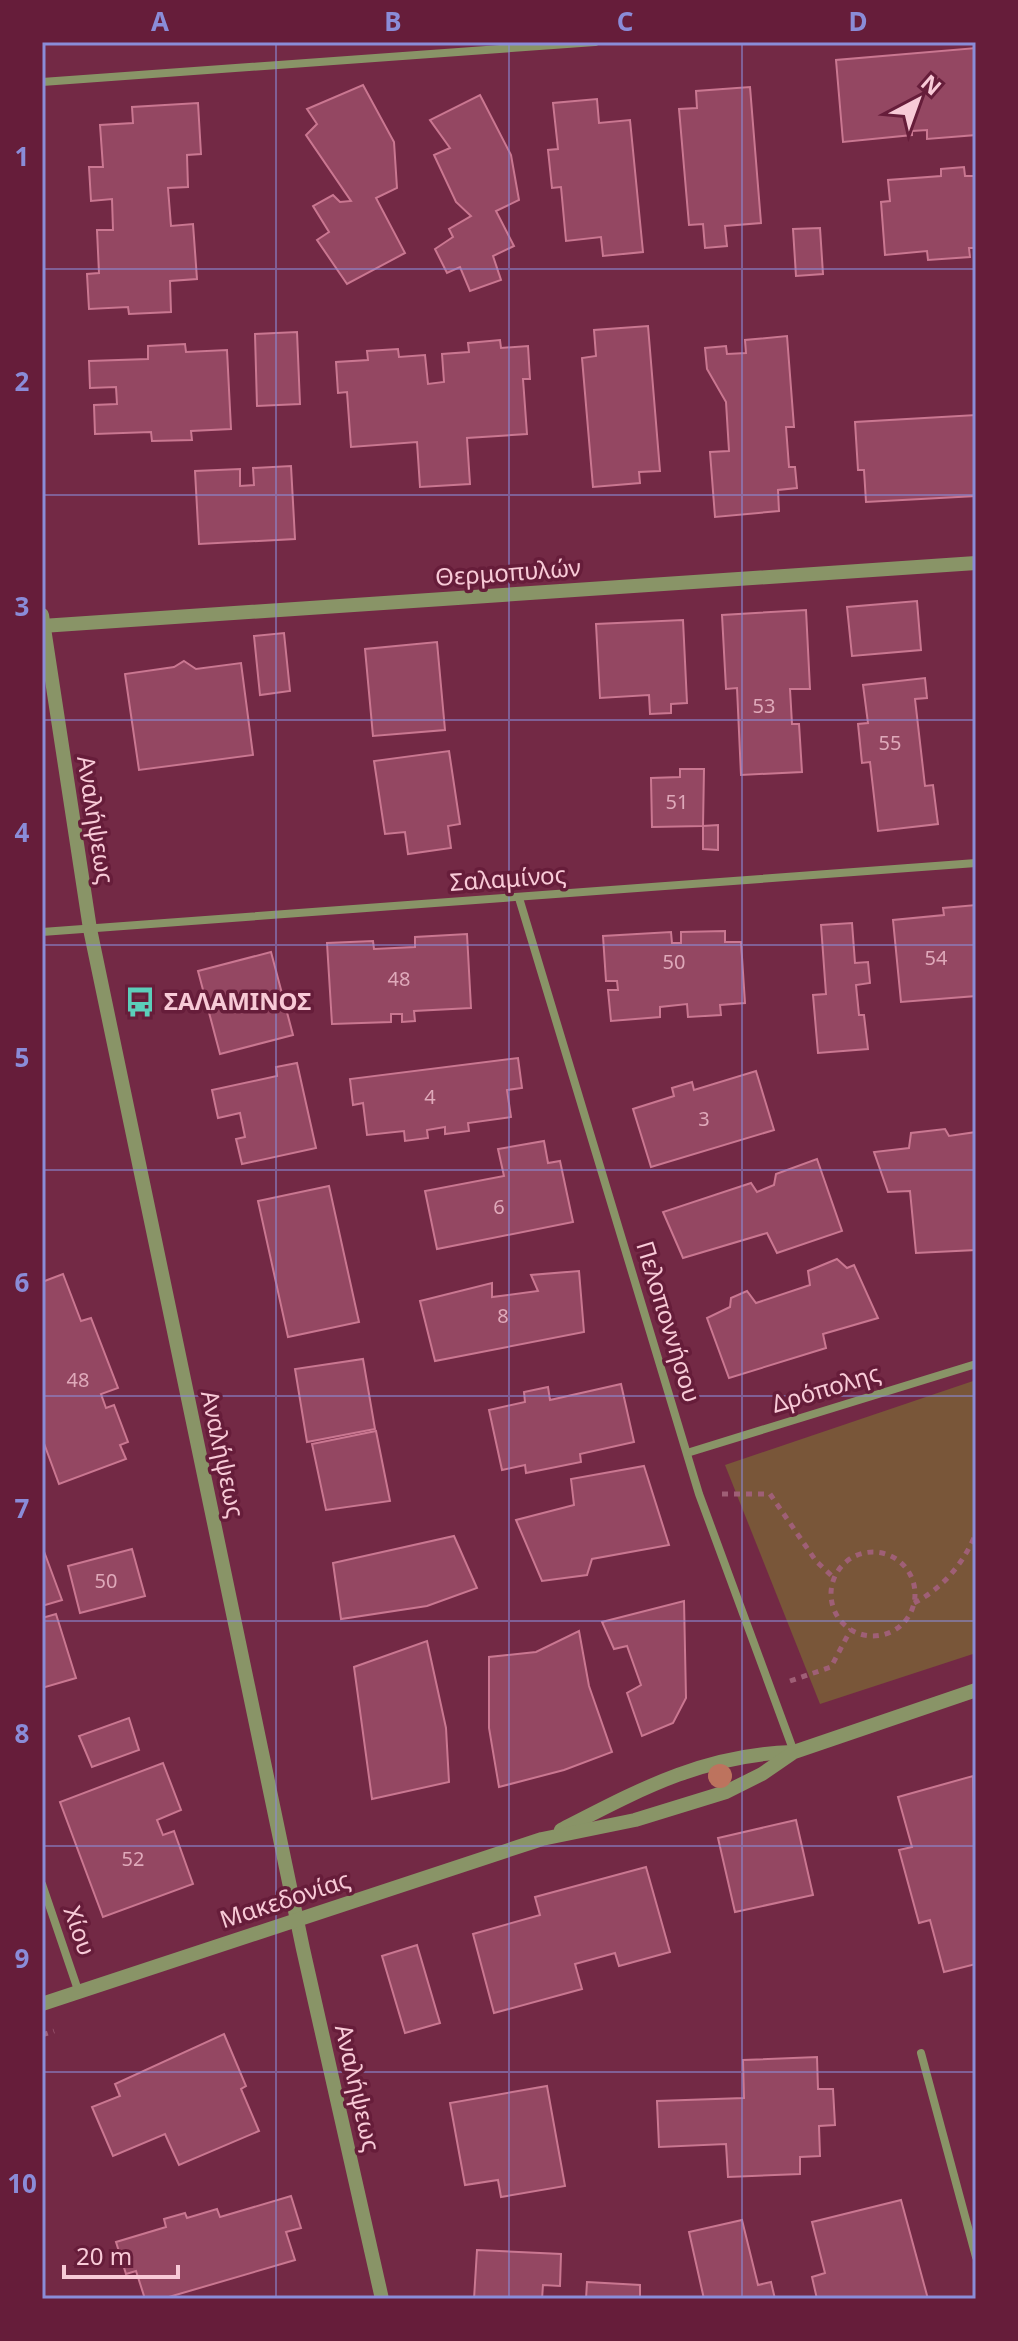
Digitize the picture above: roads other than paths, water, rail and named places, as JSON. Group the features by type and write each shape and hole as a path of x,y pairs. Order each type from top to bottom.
{"street":[{"path":"42,82 595,42"},
{"name":"Θερμοπυλών","path":"42,626 976,563"},
{"name":"Αναλήψεως","path":"42,615 90,929 297,1921 382,2299"},
{"name":"Σαλαμίνος","path":"42,932 976,863"},
{"name":"Πελοποννήσου","path":"519,898 699,1494 794,1752"},
{"name":"Δρόπολης","path":"687,1453 976,1364"},
{"name":"Μακεδονίας","path":"42,2004 542,1839 635,1820 726,1792 762,1774 794,1752 976,1690"},
{"name":"Μακεδονίας","path":"542,1839 626,1797 714,1761 755,1753 794,1752"},
{"name":"Χίου","path":"42,1884 78,1990"},
{"path":"921,2053 976,2257"}],"place":[{"name":"ΣΑΛΑΜΙΝΟΣ","path":"140,1002"}]}
